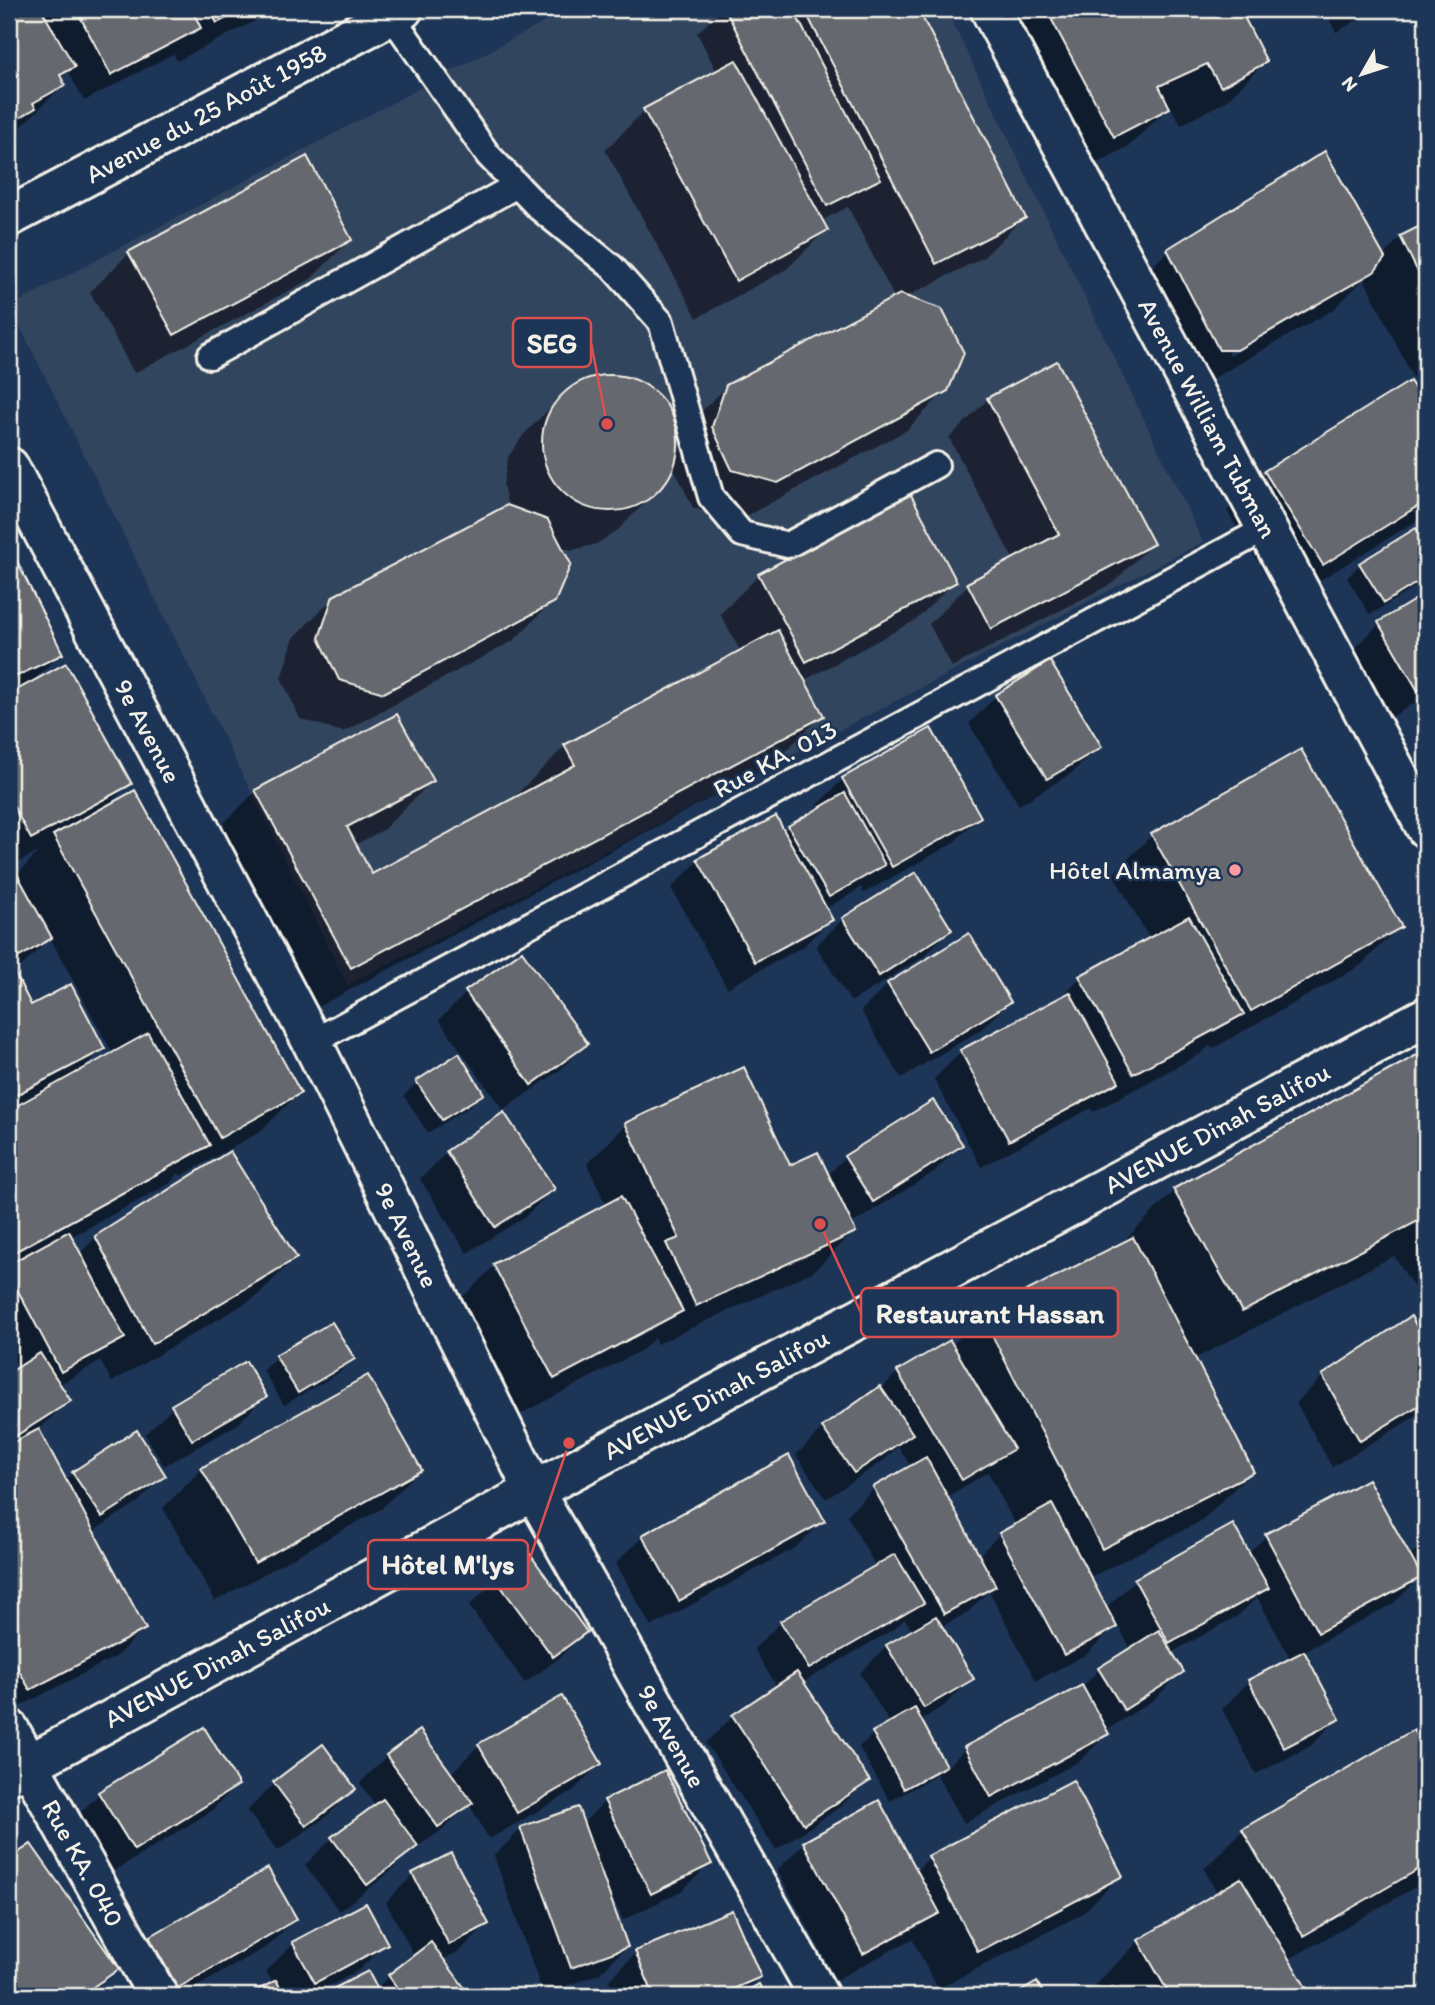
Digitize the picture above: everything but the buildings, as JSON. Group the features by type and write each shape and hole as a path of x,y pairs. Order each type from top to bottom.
{"street":[{"name":"Avenue William Tubman","path":"990,9 1426,828"},
{"name":"Avenue du 25 Août 1958","path":"9,217 394,11"},
{"name":"9e Avenue","path":"9,467 312,1042 534,1490 819,1996"},
{"name":"AVENUE Dinah Salifou","path":"18,1770 534,1490 1426,1017"},
{"name":"Rue KA. 040","path":"9,1729 18,1770 158,1996"}],"lane":[{"path":"394,11 488,155 539,208 612,267 661,322 711,497 742,534 788,545 936,465"},
{"path":"210,356 517,185"},
{"name":"Rue KA. 013","path":"312,1042 1267,528"}],"shaded area":[{"path":"569,9 946,9 1203,542 347,985 10,306"}],"place":[{"name":"SEG","path":"607,424"},
{"name":"Hôtel Almamya","path":"1235,870"},
{"name":"Restaurant Hassan","path":"820,1224"},
{"name":"Hôtel M'lys","path":"569,1443"}]}
